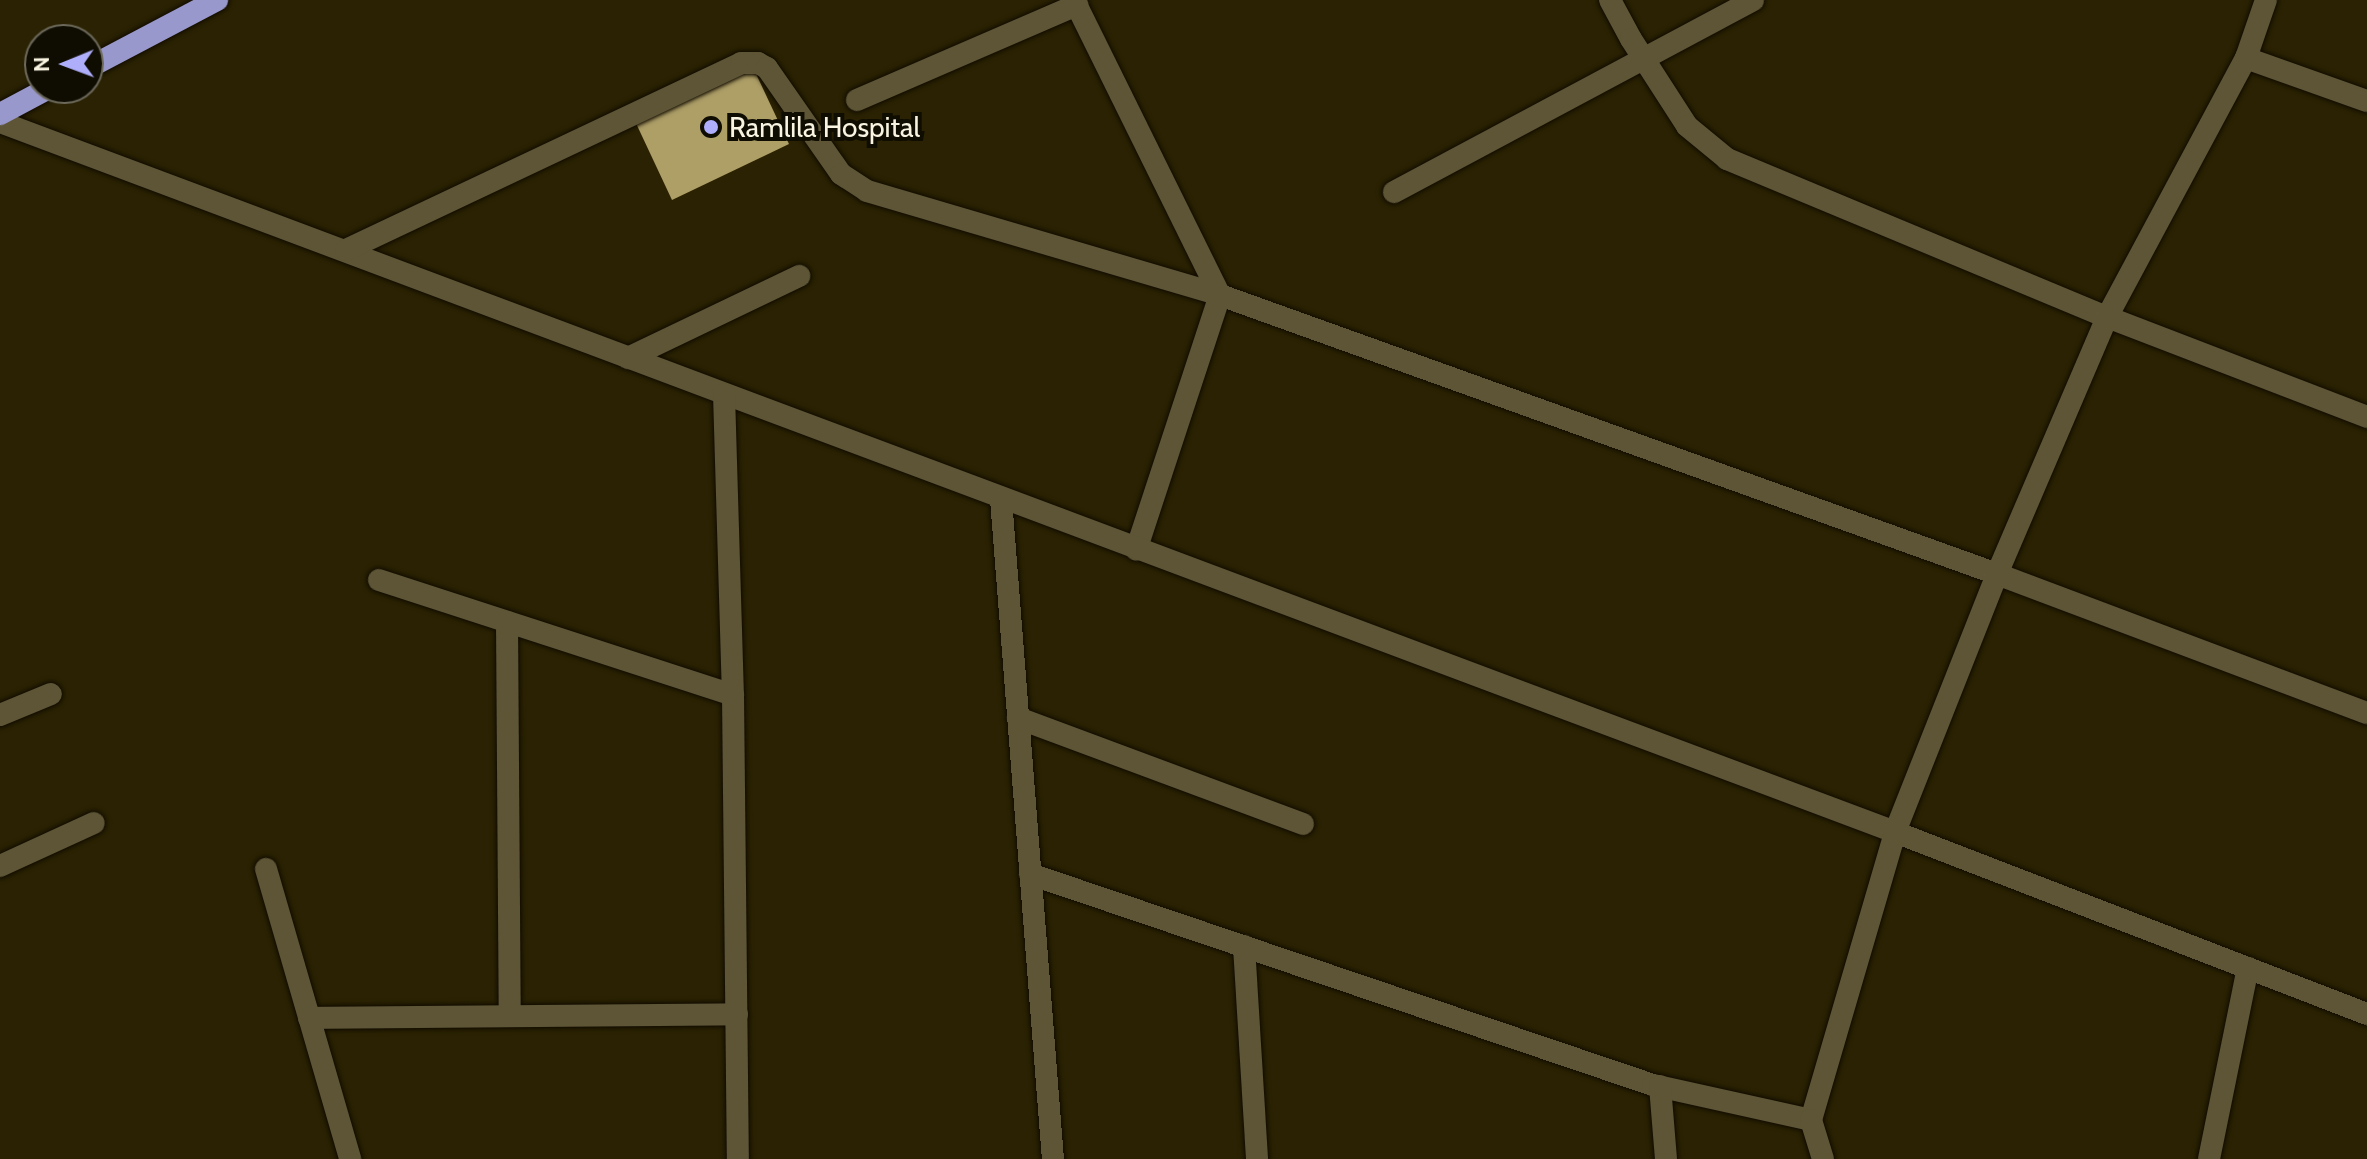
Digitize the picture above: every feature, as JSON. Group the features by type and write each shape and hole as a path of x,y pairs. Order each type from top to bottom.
{"highway":[{"path":"104,60 217,0"},
{"path":"0,114 24,101"}],"street":[{"path":"1610,0 1687,126 1727,159 2107,317 2367,417"},
{"path":"1394,192 1753,0"},
{"path":"1823,1159 1811,1120 1895,832 1997,574 2107,317 2246,58 2266,0"},
{"path":"857,100 1075,3 1220,295 1136,550"},
{"path":"2246,58 2367,101"},
{"path":"346,250 748,62 767,68 841,174 855,185 1220,295 1997,574 2367,713"},
{"path":"0,122 1895,832 2367,1014"},
{"path":"628,358 799,276"},
{"path":"724,394 733,695 738,1159"},
{"path":"1001,499 1053,1159"},
{"path":"379,580 733,695"},
{"path":"507,622 510,1016"},
{"path":"0,715 51,694"},
{"path":"1018,718 1303,824"},
{"path":"0,866 94,823"},
{"path":"266,869 350,1159"},
{"path":"1030,874 1660,1086 1811,1120"},
{"path":"1244,946 1257,1159"},
{"path":"2209,1159 2248,968"},
{"path":"309,1018 737,1014"},
{"path":"1660,1086 1666,1159"}],"building":[{"path":"751,63 789,144 672,200 634,119"}],"place":[{"name":"Ramlila Hospital","path":"711,127"}]}
